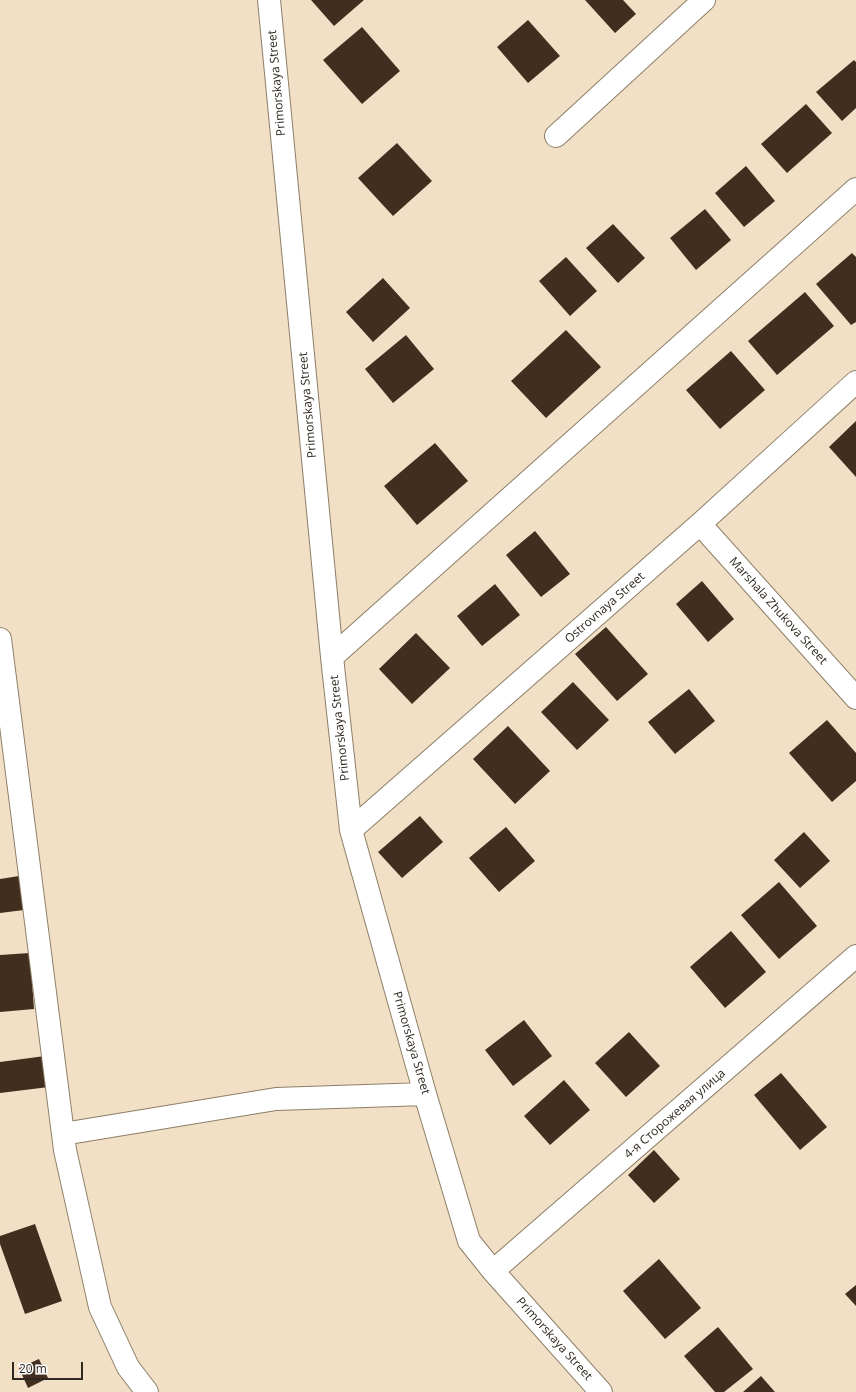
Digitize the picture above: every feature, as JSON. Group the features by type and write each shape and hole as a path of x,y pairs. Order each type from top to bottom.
{"street":[{"name":"Primorskaya Street","path":"269,0 332,656 351,830 425,1094 470,1241 493,1271 601,1392"},
{"path":"556,136 704,0"},
{"path":"332,656 856,189"},
{"name":"Ostrovnaya Street","path":"351,830 700,524 856,382"},
{"name":"Marshala Zhukova Street","path":"700,524 856,698"},
{"path":"0,639 65,1150 100,1307 128,1367 147,1392"},
{"name":"4-я Сторожевая улица","path":"493,1271 856,956"},
{"path":"63,1134 276,1099 425,1094"}],"building":[{"path":"311,0 364,0 334,26"},
{"path":"585,0 623,0 636,14 615,33"},
{"path":"528,20 560,56 528,83 497,47"},
{"path":"362,27 400,71 362,104 323,60"},
{"path":"854,60 856,62 856,108 842,121 816,92"},
{"path":"806,104 832,133 787,173 761,144"},
{"path":"397,143 432,181 393,216 358,178"},
{"path":"746,166 775,201 744,227 715,193"},
{"path":"705,209 731,240 696,270 670,238"},
{"path":"613,224 645,258 618,283 586,248"},
{"path":"852,253 856,257 856,322 851,325 816,284"},
{"path":"566,257 597,291 570,316 539,281"},
{"path":"383,278 410,308 373,342 346,312"},
{"path":"805,292 834,326 777,375 748,341"},
{"path":"566,330 601,367 546,418 511,381"},
{"path":"406,335 434,369 393,403 365,369"},
{"path":"731,351 765,390 720,429 686,390"},
{"path":"856,421 856,477 829,447"},
{"path":"435,443 468,481 417,525 384,486"},
{"path":"535,531 570,574 541,597 506,555"},
{"path":"702,581 734,619 708,642 676,604"},
{"path":"495,584 520,615 482,646 457,616"},
{"path":"606,627 648,674 617,701 575,654"},
{"path":"416,633 450,668 412,704 379,669"},
{"path":"573,682 609,720 577,750 541,712"},
{"path":"689,689 715,721 675,754 648,722"},
{"path":"827,720 856,753 856,781 832,802 789,753"},
{"path":"508,726 550,771 515,804 473,759"},
{"path":"420,816 443,842 402,878 378,852"},
{"path":"506,827 535,861 499,892 469,858"},
{"path":"804,832 830,861 800,888 774,860"},
{"path":"19,876 24,910 0,913 0,879"},
{"path":"779,882 817,926 779,959 741,915"},
{"path":"731,931 766,972 725,1008 690,967"},
{"path":"30,953 34,1009 0,1012 0,955"},
{"path":"524,1020 552,1056 513,1086 485,1050"},
{"path":"629,1032 660,1066 626,1097 595,1063"},
{"path":"45,1056 49,1087 0,1093 0,1062"},
{"path":"781,1073 827,1127 800,1150 754,1095"},
{"path":"564,1080 590,1110 550,1145 524,1116"},
{"path":"654,1150 680,1179 654,1203 628,1175"},
{"path":"35,1224 62,1301 25,1314 0,1244 0,1236"},
{"path":"659,1259 701,1308 665,1339 623,1291"},
{"path":"856,1285 856,1306 845,1294"},
{"path":"718,1327 753,1369 724,1392 715,1392 684,1356"},
{"path":"39,1359 48,1378 28,1388 19,1368"},
{"path":"761,1376 775,1392 743,1392"}]}
